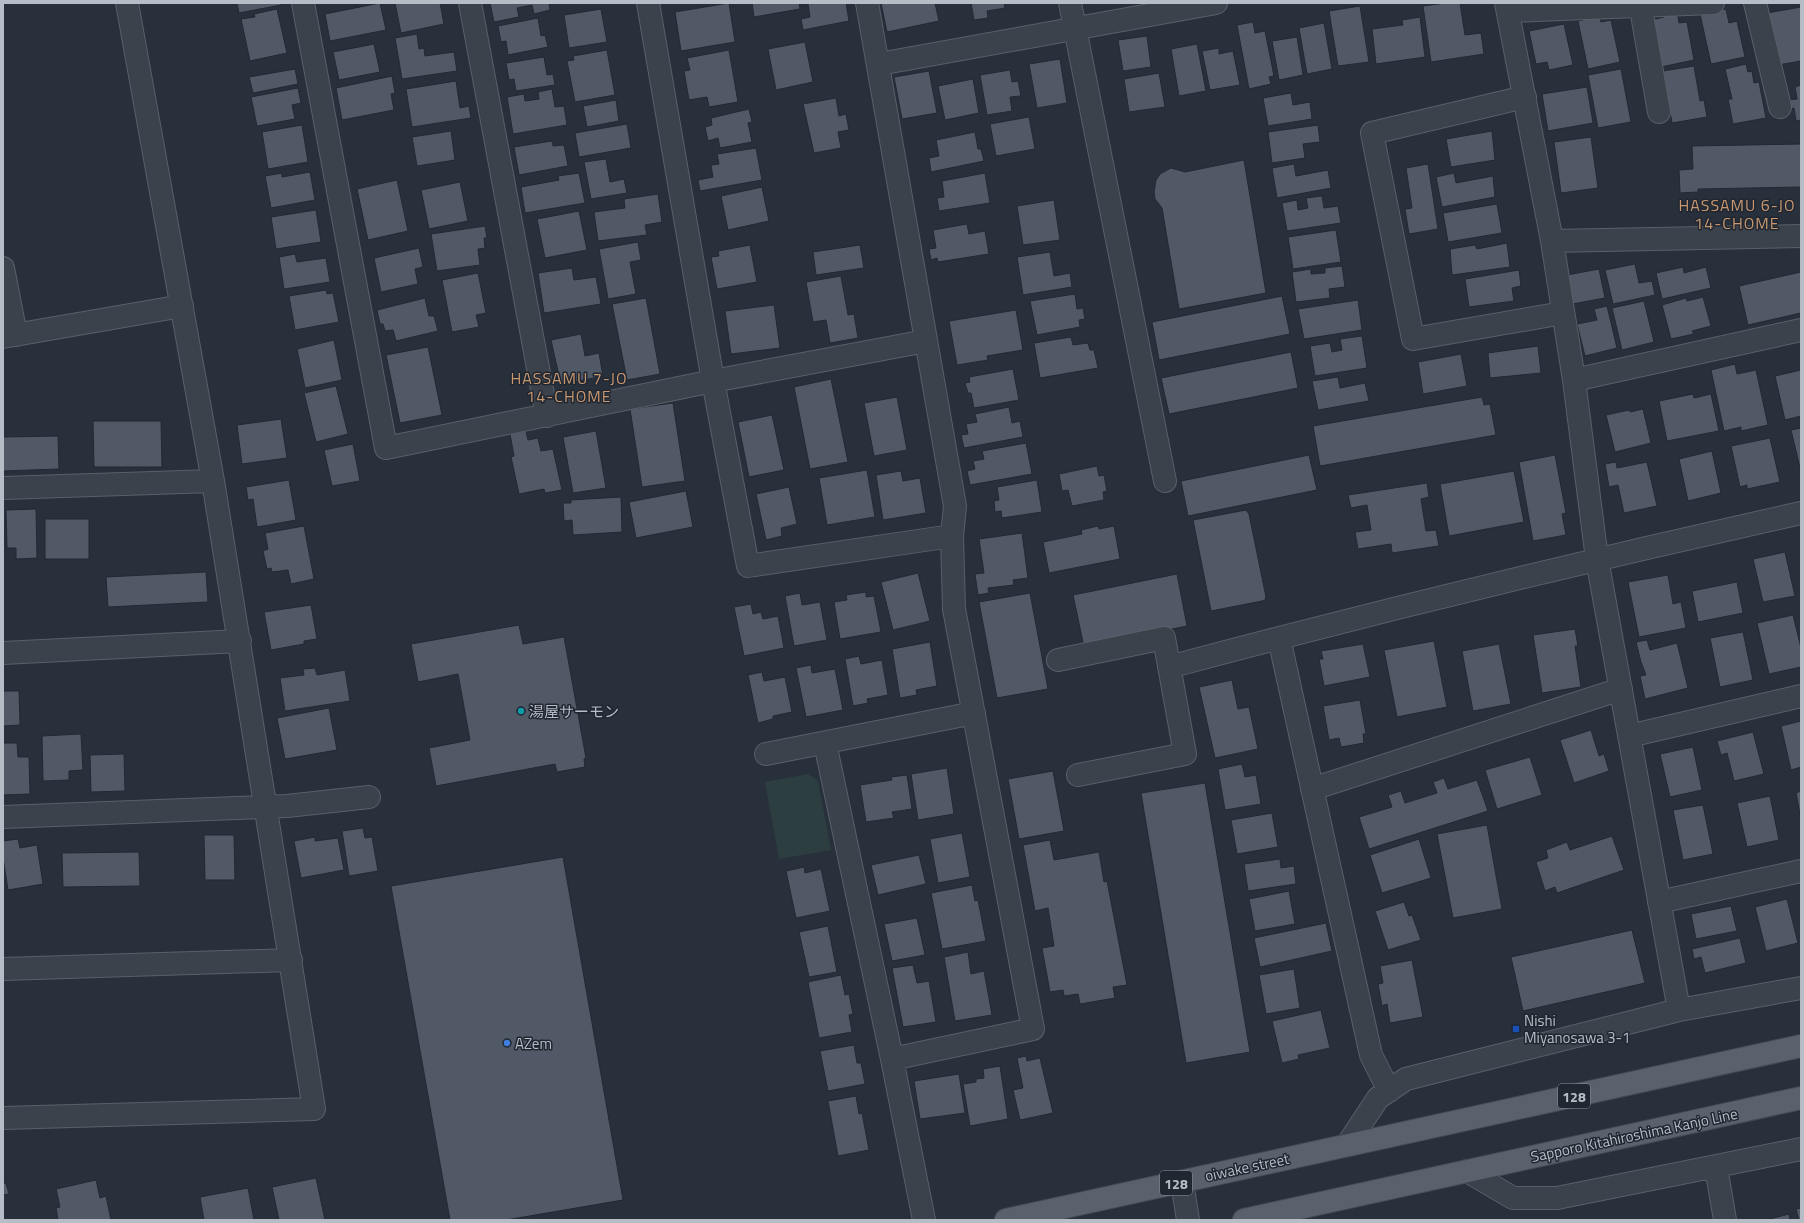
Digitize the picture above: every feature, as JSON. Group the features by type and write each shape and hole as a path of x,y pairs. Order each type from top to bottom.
{"main road":[{"name":"128","path":"1347,1145 1801,1046"},
{"name":"Sapporo Kitahiroshima Kanjo Line","path":"1467,1171 1801,1098"},
{"name":"oiwake street","path":"1006,1220 1347,1145"},
{"path":"1244,1220 1467,1171"}],"street":[{"path":"3,1118 314,1108 267,806 213,481 127,3"},
{"path":"303,3 386,448 713,381 926,341"},
{"path":"470,3 547,416"},
{"path":"648,3 713,381 748,566 952,536"},
{"path":"867,3 879,64 955,506 952,536 954,609 1033,1029 892,1059"},
{"path":"1070,3 1165,480"},
{"path":"879,64 1216,3"},
{"path":"1679,1010 1597,559 1574,380 1552,241 1507,7 1713,3"},
{"path":"1755,3 1780,107"},
{"path":"1640,5 1659,112"},
{"path":"1525,97 1372,133 1414,339 1563,313"},
{"path":"1552,241 1801,236"},
{"path":"3,268 9,336 182,306"},
{"path":"1574,380 1801,330"},
{"path":"3,488 213,481"},
{"path":"1169,667 1279,638 1597,559 1801,512"},
{"path":"1058,660 1164,638 1185,754 1078,775"},
{"path":"1279,638 1371,1055 1389,1091"},
{"path":"3,653 240,641"},
{"path":"1312,790 1621,689"},
{"path":"1629,736 1801,696"},
{"path":"766,754 974,713"},
{"path":"825,743 892,1059 924,1220"},
{"path":"3,817 267,806 369,797"},
{"path":"1659,902 1801,871"},
{"path":"3,969 291,960"},
{"path":"1347,1145 1378,1098 1406,1079 1679,1010 1801,988"},
{"path":"1467,1171 1513,1198 1557,1198 1801,1149"},
{"path":"1716,1167 1725,1220"},
{"path":"1182,1182 1188,1220"}],"shaded area":[{"path":"808,774 818,781 831,850 779,859 765,782"}],"building":[{"path":"237,3 280,3 281,5 239,13"},
{"path":"380,3 386,30 330,41 325,14"},
{"path":"395,3 440,3 444,24 401,33"},
{"path":"490,3 549,3 550,10 534,14 532,5 517,8 519,17 494,22"},
{"path":"729,3 735,42 681,51 675,12"},
{"path":"752,3 799,3 800,9 754,17"},
{"path":"803,3 846,3 849,21 803,30 801,19 810,17 808,4 804,5"},
{"path":"881,3 935,3 939,21 887,32"},
{"path":"971,3 1004,3 1005,8 987,11 988,18 974,20"},
{"path":"1445,3 1460,3 1465,35 1481,33 1484,54 1431,62 1423,6"},
{"path":"1360,6 1369,62 1338,66 1329,11"},
{"path":"1801,7 1801,61 1778,65 1767,13"},
{"path":"277,9 287,53 250,61 241,19 255,17 254,14"},
{"path":"601,9 607,42 569,48 564,15"},
{"path":"1726,9 1729,23 1737,21 1745,57 1711,64 1700,14"},
{"path":"1677,12 1679,23 1687,22 1694,60 1661,67 1651,20 1664,17 1663,15"},
{"path":"1600,16 1601,22 1611,20 1620,62 1588,69 1578,21"},
{"path":"1420,17 1425,57 1376,64 1372,29 1403,25 1402,20"},
{"path":"538,18 541,36 545,35 548,47 508,55 506,41 501,42 498,26"},
{"path":"1253,22 1255,33 1265,31 1274,76 1269,77 1271,84 1249,89 1237,25"},
{"path":"1324,23 1332,69 1307,74 1299,28"},
{"path":"1564,24 1573,65 1549,70 1547,62 1536,64 1529,31"},
{"path":"417,34 419,49 424,48 425,56 454,52 457,71 402,79 395,38"},
{"path":"1147,36 1151,67 1123,71 1118,40"},
{"path":"1297,37 1303,75 1279,80 1272,41"},
{"path":"805,42 813,82 776,90 768,49"},
{"path":"374,44 380,72 339,80 333,52"},
{"path":"1197,44 1206,91 1179,96 1171,49"},
{"path":"1219,48 1219,54 1233,51 1240,85 1210,90 1202,51"},
{"path":"607,50 615,95 575,102 567,61 574,60 573,56"},
{"path":"729,50 738,102 709,107 707,97 689,100 684,71 690,70 687,58"},
{"path":"544,57 547,75 553,74 555,85 516,91 514,79 509,80 506,63"},
{"path":"1060,59 1067,103 1037,108 1029,64"},
{"path":"1746,64 1748,72 1752,71 1754,83 1759,82 1766,118 1733,124 1728,99 1732,99 1725,69"},
{"path":"1694,66 1700,101 1704,100 1707,117 1672,123 1663,71"},
{"path":"295,69 298,84 253,93 249,77"},
{"path":"1621,69 1631,122 1598,128 1588,75"},
{"path":"1010,70 1012,82 1018,81 1021,96 1010,97 1012,111 987,115 980,75"},
{"path":"929,71 937,113 902,119 894,77"},
{"path":"1159,73 1165,107 1129,112 1124,79"},
{"path":"392,76 395,93 391,94 394,110 342,120 336,88"},
{"path":"973,79 979,113 945,120 938,86"},
{"path":"456,81 460,108 469,106 471,118 412,127 406,89"},
{"path":"1801,85 1801,120 1796,121 1794,108 1789,109 1788,100 1797,99 1795,87"},
{"path":"1587,87 1593,123 1548,131 1542,94"},
{"path":"298,88 301,103 292,105 295,119 257,126 251,97"},
{"path":"552,89 555,107 564,106 567,125 513,134 507,97 524,94 525,101 539,99 538,92"},
{"path":"1291,93 1293,105 1310,102 1312,119 1268,126 1263,98"},
{"path":"836,98 839,116 846,114 849,130 838,132 841,148 814,153 803,104"},
{"path":"616,100 619,121 587,127 583,106"},
{"path":"749,109 752,122 748,123 752,142 720,148 718,138 708,141 705,127 712,125 711,118"},
{"path":"1029,117 1035,149 996,156 990,124"},
{"path":"627,124 631,148 579,157 575,133"},
{"path":"302,125 308,162 268,169 262,132"},
{"path":"1318,125 1320,142 1303,144 1305,158 1272,163 1268,132"},
{"path":"451,131 455,160 417,166 412,137"},
{"path":"1492,131 1495,160 1451,167 1446,139"},
{"path":"975,132 978,149 981,149 984,161 931,172 929,158 939,156 936,140"},
{"path":"1591,137 1598,188 1561,193 1554,142"},
{"path":"552,141 553,146 564,145 568,166 519,175 514,147"},
{"path":"1801,144 1801,187 1698,189 1698,192 1680,193 1679,170 1693,169 1692,146"},
{"path":"756,148 762,180 700,191 698,180 713,177 711,165 719,164 717,154"},
{"path":"606,159 610,182 624,179 627,193 591,199 584,162"},
{"path":"1244,160 1266,293 1179,309 1162,208 1155,199 1154,192 1156,180 1160,174 1171,168 1185,172"},
{"path":"1294,164 1296,176 1328,170 1331,188 1277,198 1272,168"},
{"path":"1428,164 1438,229 1409,234 1405,209 1412,208 1406,168"},
{"path":"310,172 315,200 271,208 265,176 282,173 282,177"},
{"path":"579,173 585,203 525,213 521,187 559,180 558,176"},
{"path":"985,173 990,203 939,211 937,198 944,197 942,181"},
{"path":"1454,173 1456,183 1493,176 1495,197 1442,207 1436,177"},
{"path":"397,180 408,231 368,240 357,189"},
{"path":"460,182 468,221 429,229 421,190"},
{"path":"762,187 769,221 728,230 721,196"},
{"path":"658,194 662,222 645,225 647,235 598,241 594,212 625,208 624,199"},
{"path":"1322,196 1324,208 1338,206 1341,223 1287,231 1282,203 1297,200 1298,210 1308,208 1306,198"},
{"path":"1054,200 1060,240 1023,245 1017,206"},
{"path":"1497,204 1502,233 1448,242 1443,213"},
{"path":"316,210 321,242 276,249 271,217"},
{"path":"579,211 587,250 545,258 537,219"},
{"path":"967,224 969,234 985,231 989,254 938,262 937,258 931,260 929,249 936,248 933,230"},
{"path":"485,226 487,238 484,238 485,248 478,249 480,265 437,271 431,234"},
{"path":"1336,230 1341,262 1293,269 1288,237"},
{"path":"638,242 641,260 630,262 636,294 608,299 599,249"},
{"path":"1507,243 1510,267 1452,275 1450,249 1475,245 1477,249"},
{"path":"750,245 757,282 717,289 711,257 719,256 718,251"},
{"path":"860,245 864,268 816,275 813,252"},
{"path":"419,248 423,267 415,269 418,284 381,292 374,258"},
{"path":"1050,252 1054,276 1070,273 1072,287 1023,295 1017,257"},
{"path":"295,254 297,262 326,258 330,282 284,289 279,257"},
{"path":"1635,264 1639,283 1652,281 1655,295 1613,304 1605,270"},
{"path":"1342,266 1345,287 1329,289 1330,298 1296,302 1292,272 1311,269 1311,274 1325,273 1325,268"},
{"path":"1683,267 1684,273 1706,267 1711,288 1662,299 1656,273"},
{"path":"572,268 574,280 596,277 601,304 544,313 538,273"},
{"path":"1599,269 1605,298 1572,304 1567,275"},
{"path":"1519,270 1521,286 1512,288 1514,301 1469,307 1465,279"},
{"path":"1801,272 1801,313 1748,325 1739,286"},
{"path":"478,273 486,313 476,315 479,327 452,332 442,280"},
{"path":"841,276 848,315 854,314 858,338 830,343 826,320 813,322 806,282"},
{"path":"326,290 327,294 333,293 339,322 295,330 289,296"},
{"path":"1075,294 1077,309 1083,308 1085,319 1079,320 1080,327 1037,335 1030,301"},
{"path":"1282,296 1290,334 1159,360 1152,322"},
{"path":"1703,297 1711,326 1692,331 1694,334 1671,339 1662,305 1686,298 1687,301"},
{"path":"425,298 429,316 434,316 438,331 396,341 393,330 385,331 383,324 380,324 377,310"},
{"path":"646,298 660,374 627,380 612,304"},
{"path":"1358,300 1362,330 1304,339 1298,309"},
{"path":"1644,301 1654,342 1622,350 1612,308"},
{"path":"774,305 780,348 731,354 725,311"},
{"path":"1607,306 1617,348 1585,356 1577,324 1597,320 1594,309"},
{"path":"1016,310 1023,350 987,356 988,360 957,365 949,321"},
{"path":"581,334 585,356 599,353 603,376 561,385 551,340"},
{"path":"1362,336 1367,368 1315,376 1310,346 1330,343 1332,352 1342,350 1340,339"},
{"path":"1071,337 1073,345 1088,343 1090,350 1094,350 1098,368 1040,378 1034,343"},
{"path":"334,340 342,380 305,388 297,349"},
{"path":"1538,346 1541,373 1490,378 1488,353"},
{"path":"428,347 442,415 400,423 386,355"},
{"path":"1291,352 1298,388 1169,414 1161,378"},
{"path":"1461,354 1467,386 1423,394 1418,362"},
{"path":"1735,364 1737,374 1756,370 1768,425 1741,431 1741,427 1724,431 1711,370"},
{"path":"1013,369 1019,400 974,408 971,393 968,393 965,383 970,382 969,377"},
{"path":"1801,370 1801,416 1785,420 1775,376"},
{"path":"1338,377 1340,388 1365,383 1369,401 1318,410 1312,381"},
{"path":"831,379 848,462 810,469 794,387"},
{"path":"336,386 348,434 316,442 304,393"},
{"path":"1693,394 1694,398 1711,394 1719,431 1667,441 1659,401"},
{"path":"897,397 907,450 874,456 864,403"},
{"path":"1482,397 1484,405 1490,404 1496,435 1320,466 1313,426"},
{"path":"673,403 685,481 642,487 630,409"},
{"path":"1009,407 1012,423 1020,421 1023,437 964,448 961,435 968,434 966,424 977,422 975,414"},
{"path":"1643,409 1651,443 1615,452 1606,415 1629,410 1630,412"},
{"path":"772,415 784,470 749,477 738,422"},
{"path":"281,419 287,458 242,464 237,425"},
{"path":"93,421 161,421 162,467 94,467"},
{"path":"1801,428 1801,472 1791,430"},
{"path":"526,431 528,440 538,438 541,451 553,449 562,490 545,493 544,489 519,494 511,457 514,456 510,434"},
{"path":"596,431 606,488 573,493 563,437"},
{"path":"58,436 59,469 3,471 3,437"},
{"path":"1770,438 1780,482 1747,489 1747,485 1740,487 1731,446"},
{"path":"1026,443 1032,474 970,485 967,471 975,469 973,461 984,459 982,451"},
{"path":"353,444 360,481 332,486 324,450"},
{"path":"1712,451 1721,493 1688,501 1679,459"},
{"path":"1309,455 1317,490 1188,516 1181,481"},
{"path":"1555,455 1566,513 1562,514 1566,535 1533,541 1519,462"},
{"path":"1616,462 1617,468 1647,462 1657,506 1624,513 1618,485 1609,487 1605,464"},
{"path":"1097,466 1099,476 1104,475 1107,491 1103,492 1104,500 1072,506 1068,490 1062,491 1059,474"},
{"path":"867,470 875,517 827,525 819,478"},
{"path":"901,471 903,481 920,478 926,513 883,520 876,475"},
{"path":"1514,471 1524,522 1449,536 1440,484"},
{"path":"289,480 296,520 257,527 253,499 248,500 246,487"},
{"path":"1037,480 1042,512 1002,518 1001,511 995,512 994,501 999,500 997,487"},
{"path":"1427,483 1429,497 1421,499 1426,531 1436,530 1439,546 1392,553 1391,544 1358,549 1355,532 1371,530 1367,505 1351,508 1348,495"},
{"path":"789,487 797,524 781,528 782,536 766,540 756,494"},
{"path":"686,491 693,527 636,538 629,502"},
{"path":"621,497 622,532 573,535 572,520 564,521 563,503 571,503 571,500"},
{"path":"36,509 37,558 16,559 16,548 7,548 6,510"},
{"path":"1246,510 1249,514 1266,597 1265,600 1211,611 1193,520"},
{"path":"45,519 89,519 89,559 45,559"},
{"path":"304,526 314,579 291,584 288,570 272,572 271,568 267,569 263,551 268,549 265,533"},
{"path":"1098,526 1099,529 1114,526 1120,559 1049,573 1043,542 1082,534 1081,530"},
{"path":"1022,533 1028,578 1013,580 1014,585 988,588 989,593 978,595 975,574 984,573 979,539"},
{"path":"1785,552 1795,596 1763,602 1753,559"},
{"path":"206,572 208,602 108,607 106,577"},
{"path":"918,573 930,621 893,630 881,582"},
{"path":"1177,574 1187,626 1084,647 1073,595"},
{"path":"1668,575 1673,604 1681,602 1686,628 1639,637 1628,582"},
{"path":"1737,582 1743,613 1698,622 1692,591"},
{"path":"866,592 866,597 874,596 881,632 840,639 834,602 847,600 846,595"},
{"path":"800,593 802,605 820,602 827,640 794,646 785,596"},
{"path":"1030,593 1048,689 997,698 979,602"},
{"path":"751,604 753,614 761,612 763,619 778,616 784,648 744,656 734,607"},
{"path":"311,605 317,639 304,641 304,644 271,650 264,612"},
{"path":"1793,615 1801,648 1801,667 1769,674 1757,623"},
{"name":"湯屋サーモン","path":"519,625 523,644 564,637 586,758 584,759 585,767 557,772 555,764 436,786 429,748 470,740 458,674 418,682 411,644"},
{"path":"1575,629 1578,646 1575,646 1581,687 1542,693 1533,635"},
{"path":"1743,632 1753,680 1720,687 1710,638"},
{"path":"1647,640 1650,650 1677,643 1688,688 1645,699 1640,676 1646,675 1636,642"},
{"path":"1434,641 1447,707 1397,717 1384,650"},
{"path":"930,642 937,686 916,690 917,695 900,698 892,649"},
{"path":"1363,644 1370,677 1324,686 1319,659 1323,659 1321,651"},
{"path":"1499,644 1511,704 1473,711 1462,651"},
{"path":"859,656 861,664 882,660 888,695 867,699 868,703 853,706 845,659"},
{"path":"811,665 812,673 835,669 843,710 806,717 796,668"},
{"path":"315,668 317,675 345,670 350,701 285,711 280,678 304,675 303,669"},
{"path":"762,672 764,681 785,677 792,712 773,716 773,719 758,723 748,675"},
{"path":"1232,680 1238,709 1249,707 1258,749 1215,758 1199,687"},
{"path":"3,691 19,691 20,725 3,726"},
{"path":"1360,700 1366,734 1363,734 1364,743 1341,747 1339,738 1329,740 1323,706"},
{"path":"329,708 337,750 285,759 277,718"},
{"path":"1801,721 1801,767 1791,770 1781,726"},
{"path":"1591,730 1599,756 1604,754 1609,771 1574,783 1560,740"},
{"path":"1753,732 1764,774 1734,781 1727,753 1721,755 1717,741"},
{"path":"81,734 83,770 69,771 69,780 43,781 42,736"},
{"path":"3,743 17,743 18,757 29,757 30,794 3,795"},
{"path":"1693,747 1702,790 1670,797 1660,754"},
{"path":"124,754 125,791 91,792 90,755"},
{"path":"1530,757 1542,795 1497,809 1485,770"},
{"path":"1242,764 1245,777 1256,775 1261,804 1225,810 1218,769"},
{"path":"947,768 954,814 918,820 911,774"},
{"path":"1053,771 1064,831 1019,839 1008,779"},
{"path":"907,775 912,809 892,812 894,818 866,822 860,785 892,780 891,777"},
{"path":"1444,778 1448,789 1477,780 1488,811 1369,849 1359,817 1392,807 1388,795 1401,791 1405,803 1437,793 1433,782"},
{"path":"1205,783 1250,1052 1186,1063 1141,793"},
{"path":"1801,791 1801,819 1796,793"},
{"path":"1770,796 1779,840 1747,847 1737,803"},
{"path":"1703,805 1713,854 1683,860 1673,810"},
{"path":"1272,813 1278,847 1237,854 1231,820"},
{"path":"1487,825 1502,909 1453,918 1437,834"},
{"path":"363,828 365,838 372,837 378,871 349,876 342,831"},
{"path":"962,833 970,877 938,883 930,839"},
{"path":"204,835 234,835 235,880 205,880"},
{"path":"1612,836 1624,870 1557,893 1555,887 1545,891 1536,862 1548,858 1546,850 1567,842 1570,850"},
{"path":"315,837 315,841 338,838 344,870 301,878 294,841"},
{"path":"18,839 20,848 37,845 43,884 8,890 3,858 3,841"},
{"path":"1419,839 1431,878 1382,893 1370,855"},
{"path":"1050,840 1054,860 1099,852 1104,882 1107,881 1127,985 1113,987 1115,998 1080,1004 1078,994 1064,996 1063,990 1050,992 1042,948 1054,946 1048,908 1035,911 1023,845"},
{"path":"139,852 140,886 63,887 62,853"},
{"path":"919,855 926,884 878,895 871,865"},
{"name":"AZem","path":"563,857 623,1200 506,1220 450,1220 391,886"},
{"path":"1280,859 1281,868 1294,866 1296,884 1248,891 1244,864"},
{"path":"804,867 805,873 821,869 830,911 796,918 786,871"},
{"path":"972,885 975,901 978,900 986,941 942,949 931,893"},
{"path":"1289,891 1295,924 1255,931 1249,899"},
{"path":"1787,899 1798,943 1766,951 1755,907"},
{"path":"1404,902 1409,916 1412,915 1421,940 1388,950 1375,911"},
{"path":"1731,906 1737,931 1696,939 1691,914"},
{"path":"917,918 925,955 892,961 884,924"},
{"path":"1326,923 1332,951 1260,967 1254,938"},
{"path":"828,926 837,972 809,977 799,932"},
{"path":"1632,930 1645,983 1523,1011 1511,957"},
{"path":"1740,938 1746,963 1705,973 1701,957 1694,959 1692,949"},
{"path":"968,952 971,974 984,971 992,1015 955,1021 944,957"},
{"path":"1412,960 1423,1017 1390,1023 1387,1004 1382,1006 1378,984 1383,983 1380,966"},
{"path":"913,965 917,983 929,981 936,1022 903,1027 892,968"},
{"path":"1294,969 1300,1008 1266,1014 1259,975"},
{"path":"841,975 845,995 849,994 853,1014 849,1015 852,1032 819,1038 808,982"},
{"path":"1321,1010 1330,1048 1298,1055 1299,1059 1282,1063 1272,1021"},
{"path":"854,1045 857,1063 861,1063 865,1084 828,1091 820,1051"},
{"path":"1026,1056 1027,1061 1040,1058 1053,1113 1020,1120 1013,1090 1023,1088 1017,1058"},
{"path":"1000,1066 1008,1119 970,1126 963,1084 976,1082 976,1079 984,1078 983,1069"},
{"path":"959,1074 965,1113 920,1119 914,1081"},
{"path":"856,1096 859,1114 862,1113 869,1150 838,1156 828,1101"},
{"path":"316,1178 325,1220 279,1220 272,1187"},
{"path":"96,1180 100,1198 106,1196 111,1220 58,1220 56,1208 60,1207 56,1189"},
{"path":"6,1183 9,1194 3,1195 3,1184"},
{"path":"248,1188 254,1220 204,1220 200,1197"},
{"path":"1801,1208 1801,1220 1799,1220 1796,1209"},
{"path":"1789,1214 1790,1220 1766,1220"}],"place":[{"name":"湯屋サーモン","path":"521,711"},
{"name":"Nishi Miyanosawa 3-1","path":"1516,1029"},
{"name":"AZem","path":"507,1043"}],"district":[{"name":"HASSAMU 6-JO 14-CHOME","path":"1737,214"},
{"name":"HASSAMU 7-JO 14-CHOME","path":"569,387"}]}
